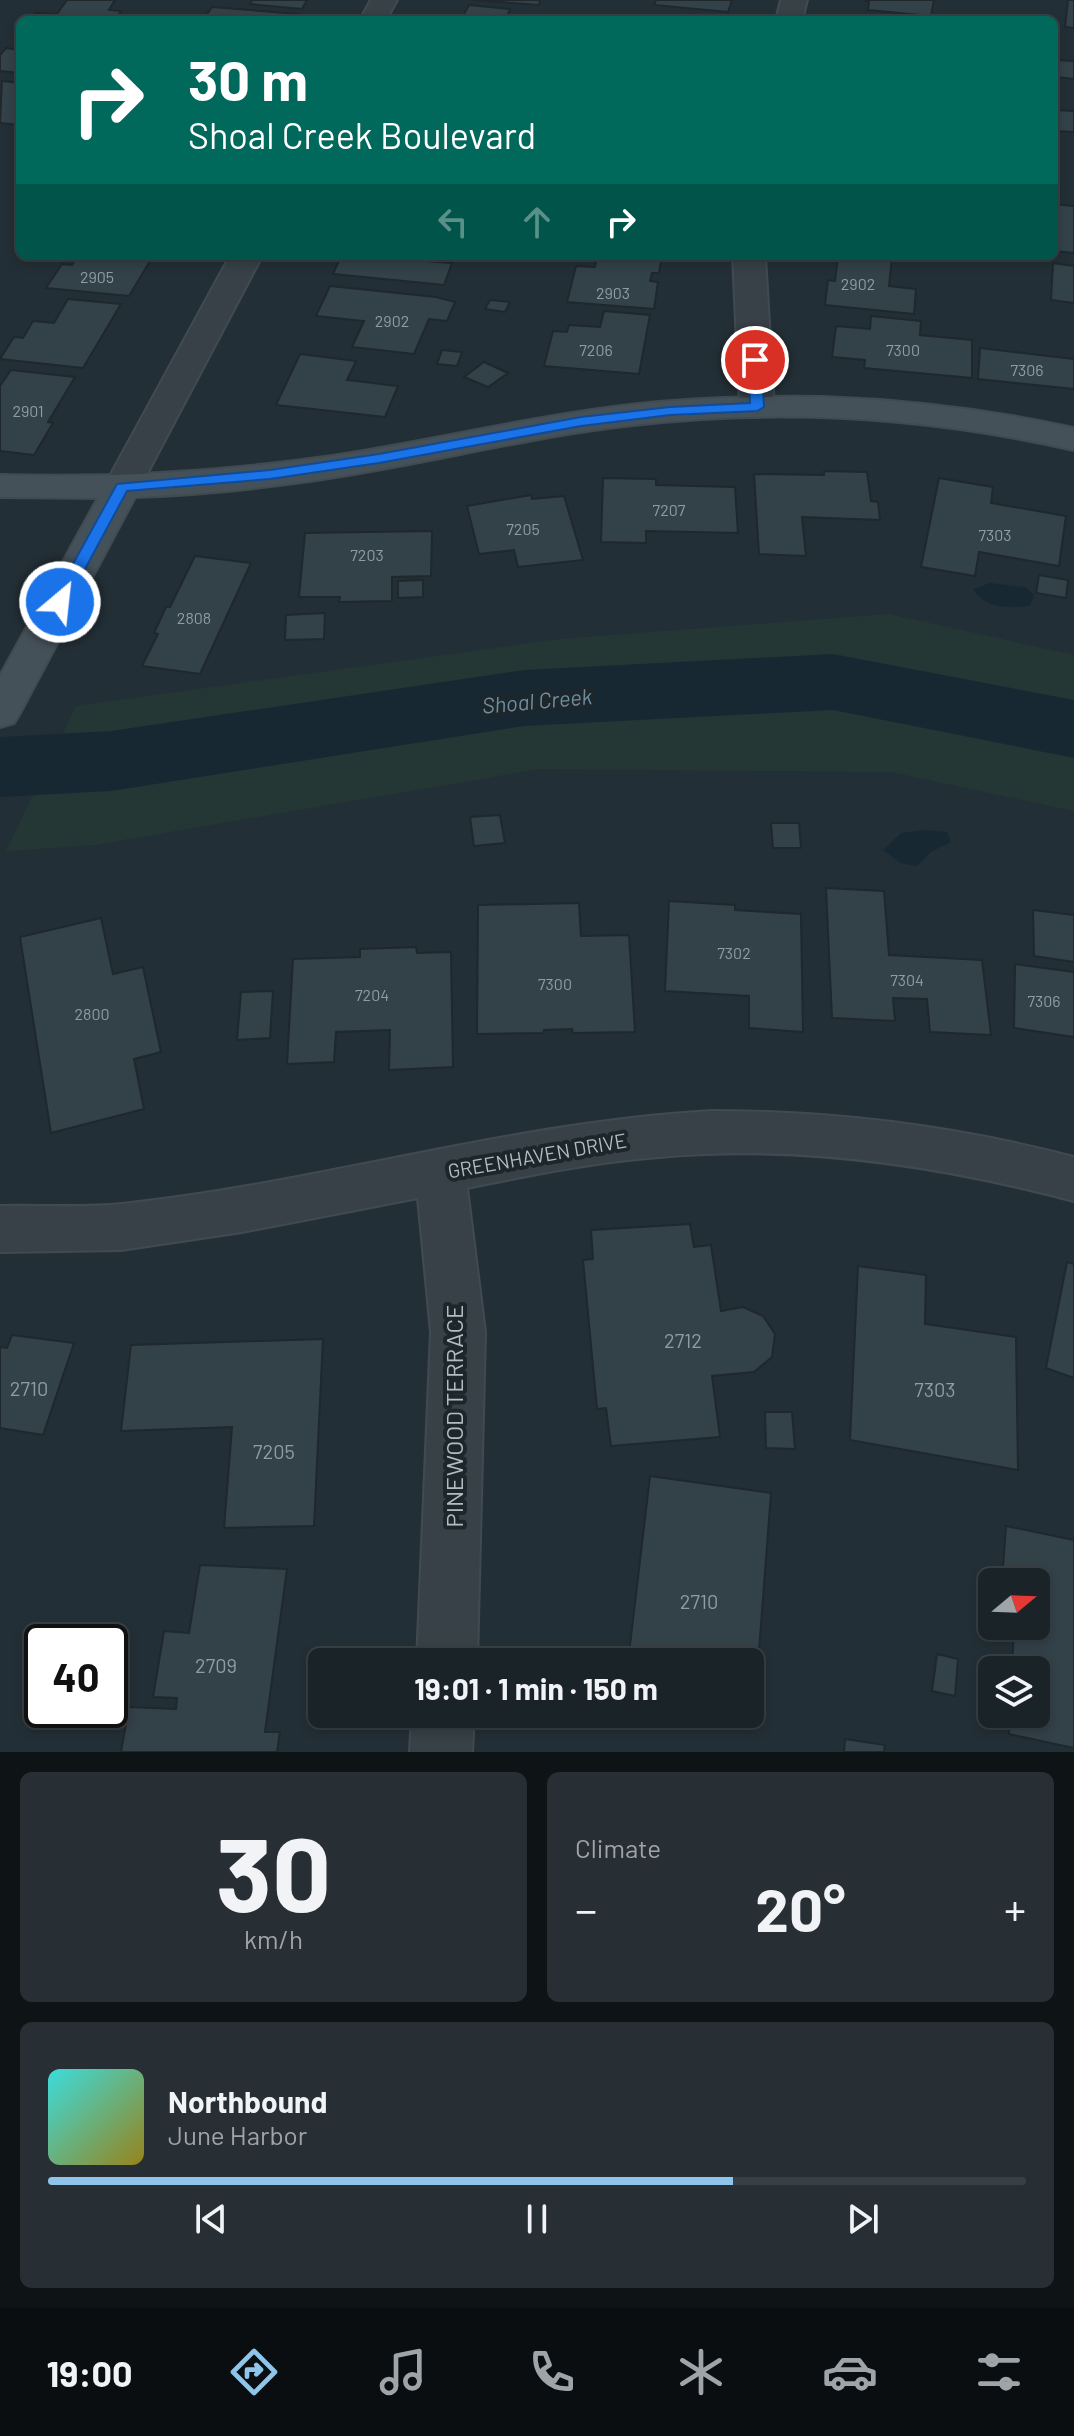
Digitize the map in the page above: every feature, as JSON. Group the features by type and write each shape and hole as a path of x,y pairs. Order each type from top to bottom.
{"street":[{"path":"0,713 244,260"},
{"path":"749,260 757,407"},
{"path":"0,486 122,487 301,470 581,422 670,411 757,407 875,410 970,419 1074,439"},
{"name":"GREENHAVEN DRIVE","path":"0,1229 118,1227 285,1201 531,1152 663,1135 784,1134 909,1144 1038,1168 1074,1179"},
{"name":"PINEWOOD TERRACE","path":"440,1172 458,1332 447,1648"},
{"path":"441,1752 442,1728"}],"shaded area":[{"path":"889,614 1074,655 1074,811 891,772 539,769 94,845 6,851 76,706 560,639"}],"water":[{"path":"990,583 1025,587 1034,595 1030,606 990,604 973,589"},
{"path":"925,830 947,832 951,842 931,852 917,866 900,863 883,850 901,833"}],"building":[{"path":"67,0 115,0 109,10 121,11 118,16 33,16 35,13 57,14"},
{"path":"252,0 307,0 302,9 250,4"},
{"path":"472,0 540,0 539,5"},
{"path":"656,0 732,0 728,12 654,5"},
{"path":"863,0 934,0 931,16 868,10 869,2"},
{"path":"1068,0 1074,0 1074,28 1065,27"},
{"path":"469,5 510,9 507,16 463,16"},
{"path":"212,7 299,14 298,16 206,16"},
{"path":"6,48 16,49 16,73 0,71 0,55"},
{"path":"1058,60 1074,61 1074,79 1058,77"},
{"path":"2,81 16,83 16,125 0,123"},
{"path":"1058,110 1074,111 1074,132 1058,131"},
{"path":"1058,204 1074,206 1074,253 1058,251"},
{"path":"75,260 151,260 129,296 46,288 62,264 72,265"},
{"path":"339,260 452,263 444,285 333,274"},
{"path":"596,260 661,260 659,273 652,273 650,281 658,282 654,309 567,302 576,266 595,267"},
{"path":"838,260 892,260 889,286 916,289 914,314 825,305 828,280 835,281"},
{"path":"1053,263 1074,266 1074,303 1051,300"},
{"path":"330,286 436,297 455,302 447,321 429,319 414,354 352,347 364,321 316,316"},
{"path":"68,299 121,304 83,368 0,359 14,337 23,338 33,321 54,323"},
{"path":"490,300 510,302 505,312 485,309"},
{"path":"604,311 650,315 639,374 544,366 553,331 567,332 569,325 600,327"},
{"path":"871,316 921,321 920,335 972,340 972,378 864,368 865,360 832,357 836,326 870,329"},
{"path":"980,348 1074,359 1074,389 978,379"},
{"path":"442,350 462,352 457,366 437,364"},
{"path":"300,354 356,361 347,380 398,386 385,417 276,405"},
{"path":"484,362 508,373 488,387 464,377"},
{"path":"11,370 75,377 48,422 53,423 34,455 0,451 0,386"},
{"path":"824,471 867,472 871,501 878,502 880,520 802,517 806,556 759,554 754,474 824,475"},
{"path":"603,478 656,479 656,485 735,487 738,533 646,531 646,543 601,542"},
{"path":"939,478 993,487 991,503 1066,516 1059,566 979,552 975,576 921,567"},
{"path":"531,495 532,499 564,496 583,560 518,567 514,550 479,554 467,506"},
{"path":"432,531 431,576 392,577 392,601 339,602 340,597 299,597 305,533"},
{"path":"195,556 251,563 200,674 142,666 158,634 154,633 166,607 170,607"},
{"path":"1039,575 1068,580 1066,598 1036,593"},
{"path":"423,580 423,597 398,598 398,581"},
{"path":"325,613 324,639 285,640 286,615"},
{"path":"500,815 505,843 474,846 470,817"},
{"path":"771,823 799,823 801,848 773,848"},
{"path":"826,888 884,891 889,955 982,960 991,1035 930,1032 927,999 893,998 895,1021 832,1018"},
{"path":"669,901 735,905 735,910 801,914 803,1032 749,1028 749,996 665,991"},
{"path":"579,903 581,936 629,935 635,1032 573,1033 572,1029 544,1030 543,1033 477,1034 478,905"},
{"path":"1033,910 1074,915 1074,962 1034,956"},
{"path":"101,918 113,974 143,967 161,1052 134,1059 144,1109 51,1133 20,937"},
{"path":"416,947 417,953 451,952 453,1067 389,1070 390,1030 336,1032 334,1062 287,1064 293,959 360,957 360,949"},
{"path":"1015,964 1074,972 1074,1037 1014,1028"},
{"path":"273,991 270,1038 237,1040 241,992"},
{"path":"690,1224 694,1247 711,1245 721,1311 743,1307 763,1316 775,1334 772,1357 754,1372 712,1376 720,1437 611,1446 606,1408 597,1409 583,1260 593,1259 591,1230"},
{"path":"1067,1262 1074,1264 1074,1378 1046,1368"},
{"path":"858,1266 926,1275 925,1324 1016,1337 1018,1470 850,1440"},
{"path":"12,1335 74,1343 43,1435 0,1428 0,1347 7,1348"},
{"path":"323,1339 314,1526 224,1528 232,1427 121,1431 131,1345"},
{"path":"765,1412 792,1412 795,1449 766,1448"},
{"path":"650,1476 771,1493 759,1648 630,1648"},
{"path":"1006,1526 1074,1540 1074,1748 1009,1734 1009,1728 1050,1728 1050,1656 1013,1656 1013,1640 1050,1640 1050,1568 1003,1568"},
{"path":"200,1565 287,1569 265,1732 280,1732 277,1752 121,1752 125,1728 128,1728 129,1707 176,1709 177,1698 153,1697 164,1631 189,1633"},
{"path":"937,1654 958,1659 955,1696 932,1691"},
{"path":"845,1739 885,1745 884,1752 844,1752"}],"waterway":[{"name":"Shoal Creek","path":"0,767 111,761 524,698 833,682 1074,729"}],"route":[{"path":"60,602 122,487 270,474 379,459 581,422 670,411 757,407 755,360"}]}
